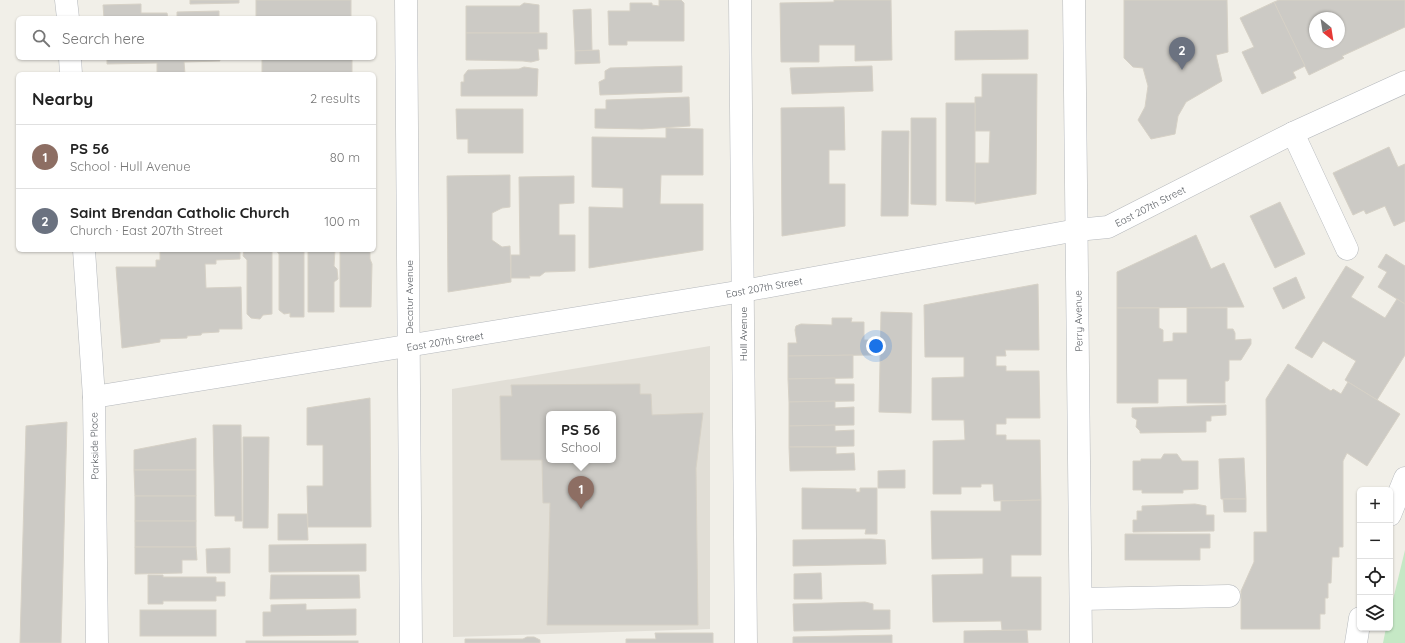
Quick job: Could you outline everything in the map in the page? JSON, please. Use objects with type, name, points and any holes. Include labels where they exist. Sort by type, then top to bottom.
[{"type":"street","points":[[66,0],[68,16]]},
{"type":"street","name":"Decatur Avenue","points":[[406,0],[411,643]]},
{"type":"street","name":"Hull Avenue","points":[[740,0],[746,643]]},
{"type":"street","name":"Perry Avenue","points":[[1074,0],[1081,643]]},
{"type":"street","points":[[70,60],[72,72]]},
{"type":"street","name":"East 207th Street","points":[[94,398],[743,291],[1077,230],[1108,227],[1293,132],[1405,82]]},
{"type":"street","points":[[1293,132],[1347,249]]},
{"type":"street","name":"Parkside Place","points":[[84,252],[94,398],[96,643]]},
{"type":"street","points":[[1393,508],[1405,478]]},
{"type":"street","points":[[1081,600],[1229,596]]},
{"type":"street","points":[[1356,643],[1358,631]]},
{"type":"shaded area","points":[[710,346],[710,629],[453,637],[452,389]]},
{"type":"green space","points":[[1405,550],[1405,643],[1383,643],[1385,631],[1393,631],[1393,600]]},
{"type":"building","points":[[190,0],[239,0],[239,3],[190,4]]},
{"type":"building","points":[[256,0],[351,0],[351,16],[256,16]]},
{"type":"building","points":[[659,0],[681,0],[684,3],[684,41],[627,41],[627,45],[609,45],[608,11],[630,11],[630,3],[652,3],[652,5],[659,6]]},
{"type":"building","points":[[834,0],[891,0],[892,60],[855,61],[855,45],[819,45],[819,62],[781,62],[780,3],[834,2]]},
{"type":"building","points":[[1124,0],[1227,0],[1228,52],[1216,55],[1222,81],[1186,102],[1178,116],[1175,134],[1151,139],[1138,120],[1145,107],[1148,86],[1143,68],[1133,67],[1124,58]]},
{"type":"building","points":[[1279,0],[1405,0],[1405,27],[1342,56],[1344,58],[1309,75],[1274,2]]},
{"type":"building","points":[[1274,2],[1305,66],[1293,72],[1296,78],[1262,94],[1242,52],[1254,47],[1240,18]]},
{"type":"building","points":[[524,3],[539,5],[539,33],[466,33],[466,6],[520,6]]},
{"type":"building","points":[[141,4],[141,13],[167,13],[168,16],[104,16],[103,5]]},
{"type":"building","points":[[591,9],[592,50],[575,51],[573,10]]},
{"type":"building","points":[[219,11],[219,16],[177,16],[177,12]]},
{"type":"building","points":[[1028,30],[1028,59],[955,60],[955,31]]},
{"type":"building","points":[[466,33],[547,33],[547,49],[538,49],[539,60],[531,62],[466,60]]},
{"type":"building","points":[[599,50],[600,63],[575,64],[575,51]]},
{"type":"building","points":[[107,60],[220,61],[184,62],[185,72],[157,72],[157,63],[107,64]]},
{"type":"building","points":[[262,60],[352,60],[352,72],[262,72]]},
{"type":"building","points":[[682,66],[682,92],[600,95],[599,82],[605,79],[605,71],[610,68]]},
{"type":"building","points":[[872,66],[873,91],[792,94],[790,68]]},
{"type":"building","points":[[524,67],[538,69],[537,96],[461,96],[461,82],[464,82],[464,75],[468,70],[519,69]]},
{"type":"building","points":[[982,74],[1037,74],[1036,194],[975,204],[975,163],[989,163],[990,131],[975,131],[975,97],[982,97]]},
{"type":"building","points":[[689,97],[690,126],[642,129],[595,128],[595,109],[606,109],[606,100]]},
{"type":"building","points":[[946,103],[975,103],[975,202],[946,201]]},
{"type":"building","points":[[844,107],[845,150],[829,150],[829,184],[845,184],[845,226],[782,236],[781,108]]},
{"type":"building","points":[[456,109],[523,109],[523,153],[468,153],[468,139],[457,139]]},
{"type":"building","points":[[911,118],[936,118],[936,205],[911,204]]},
{"type":"building","points":[[666,128],[703,129],[703,175],[661,175],[660,204],[703,204],[703,250],[589,268],[589,207],[623,208],[623,188],[592,187],[592,137],[666,138]]},
{"type":"building","points":[[882,131],[909,131],[908,216],[881,216]]},
{"type":"building","points":[[1389,147],[1398,167],[1405,164],[1405,221],[1394,226],[1385,206],[1366,214],[1364,210],[1353,215],[1333,173]]},
{"type":"building","points":[[510,175],[510,207],[502,208],[492,213],[492,240],[502,247],[510,246],[511,282],[448,292],[447,176]]},
{"type":"building","points":[[574,176],[574,203],[559,204],[559,235],[575,235],[575,271],[545,272],[540,276],[529,276],[530,278],[511,278],[511,255],[520,255],[519,177]]},
{"type":"building","points":[[1280,202],[1305,254],[1275,268],[1250,216]]},
{"type":"building","points":[[1196,235],[1211,269],[1224,263],[1244,307],[1117,308],[1117,272]]},
{"type":"building","points":[[160,252],[240,252],[240,259],[216,260],[216,264],[205,264],[206,288],[241,287],[242,329],[219,329],[219,332],[202,333],[201,335],[187,336],[187,338],[160,339],[160,342],[122,348],[116,267],[156,267],[156,260],[160,260]]},
{"type":"building","points":[[244,252],[272,252],[272,314],[263,315],[260,319],[251,318],[247,314],[247,260],[243,256]]},
{"type":"building","points":[[278,252],[304,252],[304,317],[290,317],[290,313],[284,314],[279,310],[279,254]]},
{"type":"building","points":[[308,252],[335,252],[334,266],[337,269],[338,279],[334,282],[334,312],[308,312]]},
{"type":"building","points":[[340,252],[370,252],[372,264],[371,307],[340,307]]},
{"type":"building","points":[[1386,254],[1405,266],[1405,304],[1378,287],[1387,272],[1378,267]]},
{"type":"building","points":[[1346,266],[1364,277],[1351,297],[1385,318],[1397,299],[1405,304],[1405,355],[1377,400],[1345,380],[1356,361],[1323,341],[1312,358],[1295,348]]},
{"type":"building","points":[[1296,277],[1305,298],[1283,309],[1273,288]]},
{"type":"building","points":[[1038,284],[1039,350],[1005,350],[1006,356],[996,356],[996,366],[1006,366],[1006,371],[1039,371],[1040,418],[1006,418],[1006,424],[996,424],[996,435],[1006,435],[1006,440],[1040,440],[1041,500],[994,501],[993,484],[981,484],[981,487],[961,487],[961,494],[933,494],[933,441],[965,440],[964,420],[932,420],[932,378],[964,377],[964,357],[925,357],[924,305]]},
{"type":"building","points":[[1117,308],[1159,308],[1159,328],[1163,330],[1163,342],[1173,341],[1173,333],[1187,333],[1187,308],[1227,308],[1227,329],[1233,329],[1235,333],[1235,340],[1251,339],[1251,344],[1241,360],[1229,360],[1229,379],[1228,381],[1225,381],[1225,403],[1187,403],[1187,379],[1158,379],[1158,403],[1117,403]]},
{"type":"building","points":[[881,312],[912,313],[911,413],[879,412]]},
{"type":"building","points":[[832,318],[852,318],[851,322],[864,322],[864,340],[873,340],[873,355],[788,356],[788,343],[797,343],[795,330],[796,326],[801,324],[832,325]]},
{"type":"building","points":[[853,355],[853,378],[788,379],[788,356]]},
{"type":"building","points":[[1288,364],[1331,391],[1333,389],[1341,394],[1348,382],[1400,414],[1367,466],[1347,453],[1343,461],[1343,547],[1339,547],[1339,557],[1332,557],[1331,583],[1328,583],[1328,598],[1325,598],[1325,614],[1320,614],[1320,629],[1241,629],[1241,591],[1254,562],[1254,532],[1267,532],[1266,399]]},
{"type":"building","points":[[835,378],[835,384],[854,384],[854,401],[789,402],[788,379]]},
{"type":"building","points":[[640,384],[640,394],[651,394],[652,415],[703,413],[696,468],[698,625],[547,625],[550,503],[543,503],[542,460],[501,460],[500,396],[512,396],[511,385]]},
{"type":"building","points":[[370,398],[371,527],[308,527],[307,486],[323,486],[323,445],[307,445],[307,408]]},
{"type":"building","points":[[835,401],[835,408],[854,407],[854,425],[789,426],[789,402]]},
{"type":"building","points":[[1226,405],[1226,415],[1211,416],[1211,421],[1206,421],[1206,432],[1140,433],[1136,427],[1137,420],[1132,417],[1132,408]]},
{"type":"building","points":[[67,422],[61,643],[20,643],[26,426]]},
{"type":"building","points":[[213,425],[241,425],[242,521],[235,521],[235,516],[215,516]]},
{"type":"building","points":[[835,425],[835,431],[854,430],[854,446],[789,447],[789,426]]},
{"type":"building","points":[[243,437],[269,437],[268,528],[243,528]]},
{"type":"building","points":[[196,438],[196,470],[134,470],[134,450]]},
{"type":"building","points":[[789,447],[836,447],[836,454],[854,453],[855,470],[790,471]]},
{"type":"building","points":[[1164,454],[1177,454],[1182,461],[1198,461],[1198,489],[1183,490],[1183,493],[1142,493],[1142,490],[1133,490],[1133,461],[1141,461],[1141,459],[1161,459]]},
{"type":"building","points":[[1244,458],[1246,499],[1221,499],[1219,459]]},
{"type":"building","points":[[134,470],[196,470],[196,496],[135,496]]},
{"type":"building","points":[[905,470],[905,488],[878,488],[878,471]]},
{"type":"building","points":[[802,488],[856,489],[856,492],[860,492],[860,488],[877,488],[877,534],[865,534],[866,529],[802,529]]},
{"type":"building","points":[[135,496],[196,496],[196,521],[135,521]]},
{"type":"building","points":[[1223,499],[1246,499],[1246,512],[1224,512]]},
{"type":"building","points":[[1041,500],[1041,555],[1011,555],[1011,577],[1041,577],[1041,630],[1002,630],[1001,621],[933,622],[932,575],[983,574],[983,558],[932,559],[931,511],[1001,511],[1001,501]]},
{"type":"building","points":[[1195,504],[1206,506],[1206,515],[1214,515],[1214,531],[1133,532],[1133,520],[1137,520],[1137,511],[1142,511],[1142,506]]},
{"type":"building","points":[[278,514],[307,514],[308,540],[278,540]]},
{"type":"building","points":[[135,521],[196,521],[196,547],[135,547]]},
{"type":"building","points":[[1125,534],[1210,534],[1210,548],[1200,548],[1200,560],[1125,560]]},
{"type":"building","points":[[793,540],[885,540],[886,564],[793,566]]},
{"type":"building","points":[[366,544],[366,571],[269,572],[269,545]]},
{"type":"building","points":[[135,547],[196,547],[197,560],[182,560],[182,573],[135,574]]},
{"type":"building","points":[[230,548],[230,573],[207,573],[206,549]]},
{"type":"building","points":[[821,573],[822,599],[794,599],[794,574]]},
{"type":"building","points":[[148,575],[163,575],[163,577],[216,577],[216,582],[225,582],[225,596],[216,596],[216,601],[163,601],[163,604],[148,604]]},
{"type":"building","points":[[271,575],[359,575],[360,598],[270,599]]},
{"type":"building","points":[[865,602],[873,604],[873,610],[890,610],[890,629],[794,631],[793,604]]},
{"type":"building","points":[[306,604],[306,610],[356,609],[356,635],[263,636],[263,612],[271,612],[271,605]]},
{"type":"building","points":[[140,610],[216,610],[216,636],[140,636]]},
{"type":"building","points":[[1027,630],[1028,643],[964,643],[964,631]]},
{"type":"building","points":[[655,633],[713,633],[713,643],[626,643],[626,639],[656,639]]},
{"type":"building","points":[[892,635],[892,643],[793,643],[793,637]]},
{"type":"building","points":[[527,637],[534,637],[540,640],[540,643],[465,643],[465,639],[523,639]]},
{"type":"building","points":[[246,641],[358,641],[358,643],[246,643]]},
{"type":"place","name":"Saint Brendan Catholic Church","points":[[1182,70]]},
{"type":"place","name":"PS 56","points":[[581,509]]}]
